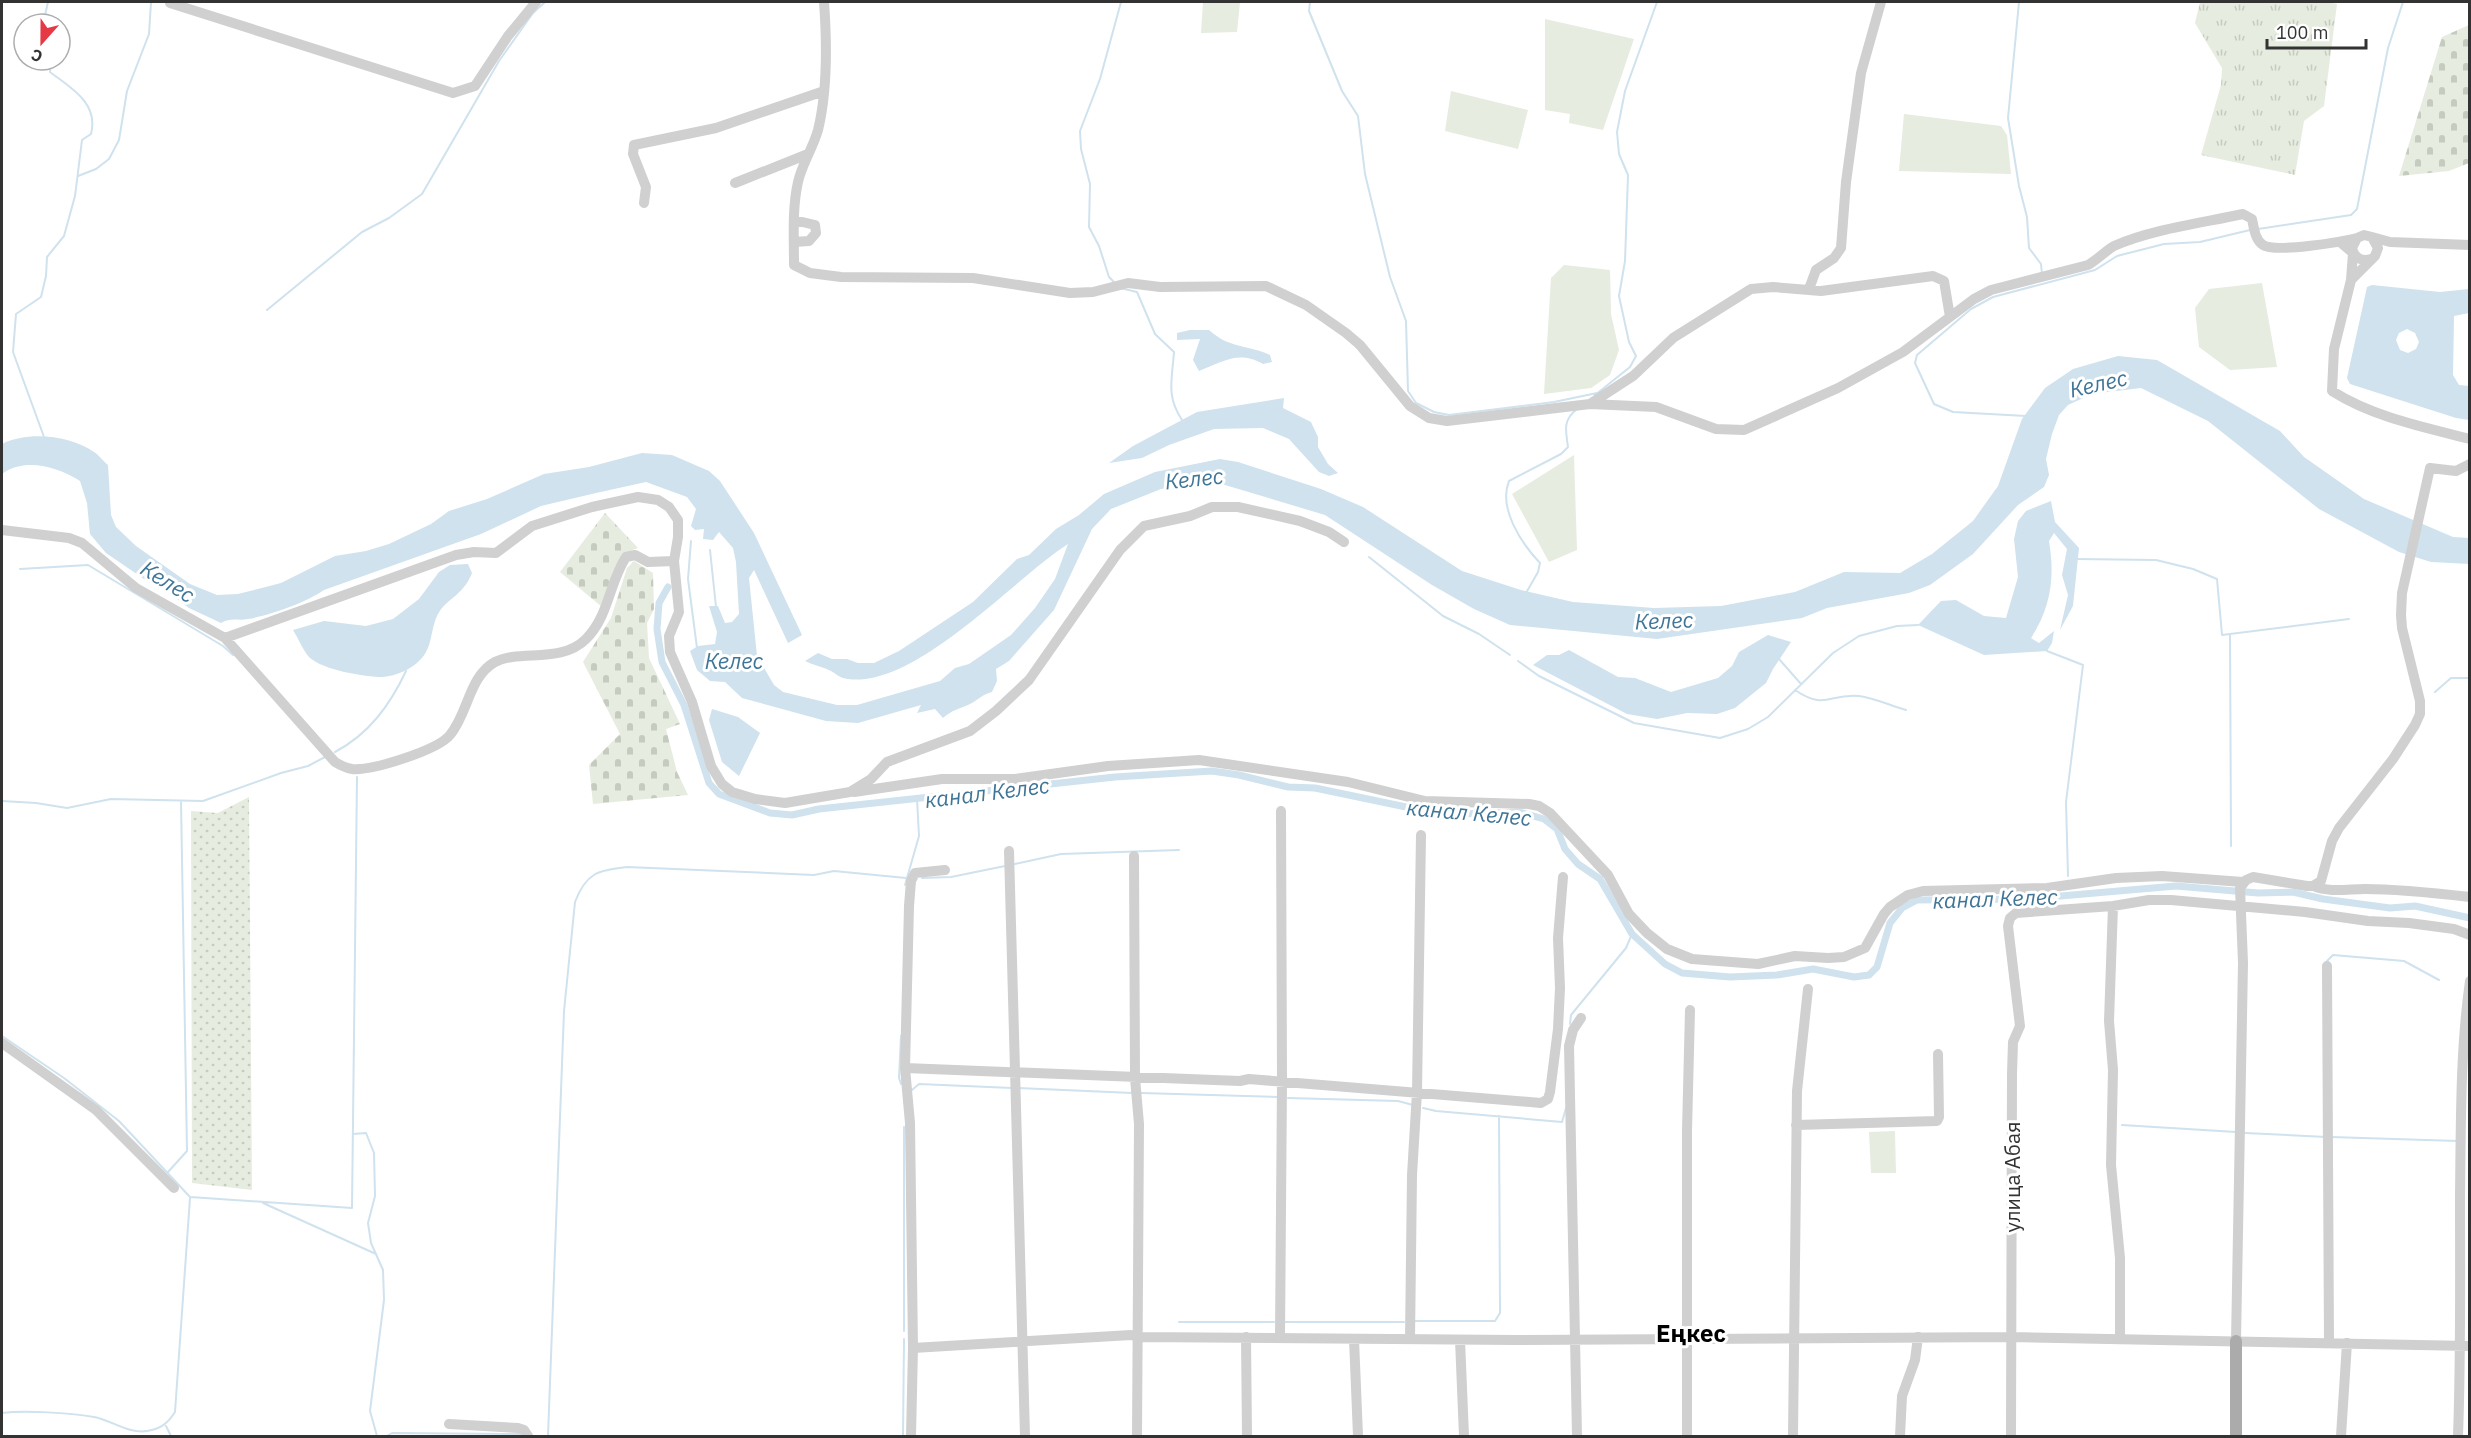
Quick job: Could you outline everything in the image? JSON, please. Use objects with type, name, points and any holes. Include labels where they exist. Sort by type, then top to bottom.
[{"type":"main road","points":[[2236,1341],[2236,1437]]},
{"type":"street","points":[[170,3],[453,93],[475,86],[508,36],[536,2]]},
{"type":"street","points":[[824,2],[826,27],[824,91],[817,132],[798,180],[794,220],[794,265],[810,273],[841,277],[974,278],[1071,293],[1093,292],[1128,283],[1160,287],[1266,286],[1306,305],[1346,333],[1360,345],[1410,406],[1429,418],[1447,421],[1590,404],[1656,407],[1716,429],[1744,430],[1838,388],[1904,352],[1974,299],[1991,290],[2088,265],[2102,257],[2112,247],[2166,230],[2243,214],[2252,219],[2257,238],[2262,245],[2273,248],[2340,242],[2364,235],[2390,242],[2469,244]]},
{"type":"street","points":[[1809,289],[1816,270],[1834,258],[1841,248],[1846,182],[1861,74],[1881,2]]},
{"type":"street","points":[[644,202],[646,187],[633,154],[634,145],[716,128],[824,91]]},
{"type":"street","points":[[735,183],[808,154]]},
{"type":"street","points":[[794,220],[815,225],[816,233],[809,241],[794,242]]},
{"type":"street","points":[[2372,237],[2378,248],[2373,257]]},
{"type":"street","points":[[2357,238],[2353,244],[2351,280],[2334,349],[2332,391],[2357,406],[2469,439]]},
{"type":"street","points":[[2340,242],[2359,259],[2373,257]]},
{"type":"street","points":[[2351,280],[2390,242]]},
{"type":"street","points":[[1590,404],[1633,376],[1673,338],[1751,289],[1773,287],[1821,291],[1934,276],[1944,281],[1950,317]]},
{"type":"street","points":[[2313,886],[2323,879],[2330,849],[2339,828],[2393,759],[2420,714],[2420,701],[2402,628],[2402,593],[2430,468],[2456,471],[2469,464]]},
{"type":"street","points":[[225,638],[456,555],[474,552],[496,553],[532,526],[592,507],[638,497],[658,500],[676,514],[678,537],[674,561],[680,612],[669,636],[670,652],[692,702],[711,766],[722,784],[744,796],[775,803],[796,802],[942,779],[1015,779],[1108,766],[1199,760],[1348,782],[1425,801],[1529,804],[1539,806],[1559,822],[1608,875],[1629,914],[1657,942],[1678,955],[1692,959],[1741,964],[1758,964],[1795,956],[1828,958],[1861,951],[1868,944],[1875,928],[1890,907],[1908,895],[1923,891],[2047,888],[2116,878],[2162,876],[2241,894],[2305,912],[2368,921],[2409,923],[2454,929],[2469,935]]},
{"type":"street","points":[[850,792],[871,779],[887,762],[970,731],[996,711],[1029,680],[1120,550],[1144,526],[1190,516],[1212,507],[1238,507],[1300,521],[1329,532],[1344,542]]},
{"type":"street","points":[[2,530],[69,538],[82,543],[136,588],[225,638],[335,762],[351,769],[376,765],[428,749],[449,737],[465,710],[477,681],[487,668],[495,663],[561,652],[584,641],[600,621],[626,557],[635,555],[648,562],[674,561]]},
{"type":"street","points":[[1280,1337],[1281,811]]},
{"type":"street","points":[[1410,1339],[1421,834]]},
{"type":"street","points":[[1009,851],[1017,1091],[1024,1437]]},
{"type":"street","points":[[1134,856],[1136,1095],[1139,1124],[1137,1437]]},
{"type":"street","points":[[911,1437],[913,1348],[910,1123],[905,1068],[907,939],[911,881],[915,873],[945,870]]},
{"type":"street","points":[[905,1068],[1136,1078],[1282,1081],[1545,1102],[1552,1085],[1558,1029],[1560,988],[1558,938],[1563,877]]},
{"type":"street","points":[[2236,1341],[2243,963],[2241,894],[2249,878],[2260,877],[2334,891],[2364,889],[2412,891],[2469,897]]},
{"type":"street","points":[[2120,1339],[2120,1258],[2111,1166],[2113,1070],[2109,1021],[2113,906],[2149,900],[2241,894]]},
{"type":"street","name":"улица Абая","points":[[2010,1437],[2013,1042],[2020,1026],[2009,920],[2016,913],[2113,906]]},
{"type":"street","points":[[2327,966],[2329,1342]]},
{"type":"street","points":[[2458,1437],[2465,1346],[2463,1060],[2469,981]]},
{"type":"street","points":[[1793,1437],[1796,1125],[1799,1058],[1808,989]]},
{"type":"street","points":[[1687,1437],[1687,1101],[1690,1010]]},
{"type":"street","points":[[1578,1437],[1569,1046],[1573,1030],[1581,1018]]},
{"type":"street","points":[[1558,1029],[1573,1030]]},
{"type":"street","points":[[2,1043],[96,1110],[174,1188]]},
{"type":"street","points":[[1796,1125],[1938,1121],[1940,1117],[1938,1054]]},
{"type":"street","points":[[913,1348],[1131,1335],[1139,1337],[1460,1340],[2011,1337],[2465,1346]]},
{"type":"street","points":[[1245,1337],[1247,1437]]},
{"type":"street","points":[[1900,1437],[1902,1396],[1915,1360],[1918,1337]]},
{"type":"street","points":[[1354,1339],[1358,1437]]},
{"type":"street","points":[[1460,1340],[1464,1437]]},
{"type":"street","points":[[2341,1437],[2347,1343]]},
{"type":"street","points":[[449,1424],[518,1428],[524,1430],[528,1437]]},
{"type":"green space","points":[[1203,2],[1240,2],[1237,32],[1201,33]]},
{"type":"green space","points":[[2200,2],[2329,2],[2337,4],[2324,106],[2304,121],[2295,175],[2201,155],[2221,85],[2222,68],[2195,23]]},
{"type":"green space","points":[[1545,19],[1634,39],[1603,130],[1569,123],[1570,114],[1545,110]]},
{"type":"green space","points":[[2469,25],[2469,163],[2449,171],[2399,176],[2442,37]]},
{"type":"green space","points":[[1451,91],[1528,110],[1518,149],[1445,131]]},
{"type":"green space","points":[[1904,114],[2001,126],[2007,135],[2011,174],[1899,171]]},
{"type":"green space","points":[[1564,265],[1610,270],[1611,314],[1619,350],[1610,375],[1591,388],[1544,394],[1551,278]]},
{"type":"green space","points":[[2262,283],[2277,367],[2230,370],[2199,347],[2195,308],[2209,289]]},
{"type":"green space","points":[[1574,455],[1577,550],[1549,562],[1512,494]]},
{"type":"green space","points":[[605,513],[638,548],[630,551],[618,564],[602,607],[560,572]]},
{"type":"green space","points":[[634,561],[653,573],[654,609],[647,623],[649,658],[680,724],[666,729],[677,772],[688,795],[593,804],[589,765],[620,734],[583,662],[611,618],[627,568]]},
{"type":"green space","points":[[249,797],[252,1190],[192,1183],[191,811],[218,813]]},
{"type":"green space","points":[[1895,1131],[1896,1173],[1871,1173],[1869,1132]]},
{"type":"water","points":[[2372,285],[2440,292],[2469,289],[2469,313],[2454,316],[2453,375],[2459,385],[2469,386],[2469,420],[2456,418],[2350,384],[2347,378],[2367,287]],"holes":[[[2407,329],[2415,333],[2419,342],[2416,349],[2408,353],[2400,350],[2396,340],[2399,333]]]},
{"type":"water","points":[[1209,330],[1231,343],[1270,355],[1272,362],[1263,364],[1246,358],[1238,358],[1223,361],[1199,371],[1193,360],[1200,339],[1177,340],[1177,333]]},
{"type":"water","name":"Келес","points":[[2118,356],[2157,360],[2280,431],[2304,457],[2364,499],[2453,537],[2469,538],[2470,564],[2431,562],[2399,552],[2319,509],[2208,421],[2141,388],[2092,394],[2068,405],[2059,415],[2052,434],[2046,459],[2049,475],[2044,487],[2018,505],[1973,554],[1930,585],[1909,593],[1827,608],[1802,618],[1657,639],[1510,625],[1474,609],[1432,585],[1325,515],[1215,482],[1161,489],[1111,509],[1092,529],[1054,610],[1009,661],[996,669],[997,681],[992,692],[943,718],[935,709],[917,713],[921,705],[858,723],[826,721],[742,698],[725,682],[710,681],[697,670],[690,651],[698,646],[715,644],[717,632],[709,606],[718,606],[725,623],[732,622],[739,614],[733,548],[719,532],[713,540],[703,539],[704,529],[695,530],[691,526],[696,509],[687,497],[646,482],[541,506],[481,534],[324,590],[288,608],[244,620],[228,620],[221,623],[189,608],[106,553],[90,534],[87,503],[80,481],[52,468],[31,465],[11,469],[2,474],[2,444],[12,440],[36,436],[48,437],[84,446],[96,453],[108,465],[111,515],[116,527],[136,546],[190,584],[217,595],[238,594],[281,583],[335,556],[366,551],[389,544],[431,524],[449,511],[487,499],[544,474],[589,467],[642,453],[672,455],[709,471],[720,481],[754,533],[802,635],[788,643],[754,570],[749,578],[757,656],[774,685],[783,692],[837,705],[857,705],[940,681],[955,668],[969,664],[1011,635],[1035,608],[1055,579],[1068,544],[961,630],[930,652],[899,669],[870,678],[843,678],[805,661],[818,653],[832,659],[874,663],[899,651],[973,602],[1017,559],[1029,555],[1056,529],[1079,515],[1104,494],[1155,472],[1220,459],[1238,462],[1321,489],[1363,507],[1462,571],[1521,590],[1573,602],[1654,608],[1721,606],[1795,592],[1844,572],[1900,573],[1932,554],[1973,521],[1998,486],[2022,419],[2045,388],[2073,369]]},
{"type":"water","points":[[1284,398],[1283,408],[1311,422],[1318,437],[1318,447],[1328,464],[1338,473],[1329,476],[1319,472],[1289,439],[1263,428],[1214,429],[1169,445],[1142,458],[1109,463],[1133,446],[1197,412]]},
{"type":"water","points":[[2051,501],[2055,522],[2079,548],[2073,606],[2060,630],[2068,595],[2062,575],[2067,549],[2054,533],[2049,541],[2052,567],[2050,591],[2043,615],[2031,638],[2039,643],[2054,631],[2052,643],[2047,651],[1984,655],[1918,625],[1941,601],[1956,600],[1984,616],[2006,618],[2018,577],[2014,539],[2018,521],[2026,511]]},
{"type":"water","points":[[468,564],[472,573],[460,592],[438,614],[424,655],[413,666],[398,674],[383,677],[366,676],[324,666],[309,657],[293,630],[324,621],[366,626],[393,619],[419,599],[439,572],[450,565]]},
{"type":"water","points":[[1768,635],[1791,642],[1766,683],[1735,708],[1717,714],[1687,713],[1657,719],[1627,714],[1533,665],[1547,655],[1559,655],[1569,650],[1618,677],[1635,678],[1671,692],[1718,678],[1732,666],[1739,652]]},
{"type":"water","points":[[712,709],[738,717],[760,733],[739,776],[722,762],[709,720]]},
{"type":"waterway","points":[[46,12],[48,2]]},
{"type":"waterway","points":[[78,176],[96,169],[109,159],[119,140],[127,91],[149,34],[151,2]]},
{"type":"waterway","points":[[267,310],[362,232],[389,218],[422,194],[499,61],[533,13],[545,2]]},
{"type":"waterway","points":[[1114,282],[1109,277],[1099,246],[1089,227],[1090,184],[1081,149],[1080,131],[1100,79],[1121,2]]},
{"type":"waterway","points":[[1310,2],[1309,11],[1342,91],[1358,116],[1365,174],[1390,277],[1406,321],[1408,391],[1416,403],[1434,412],[1449,415],[1554,402],[1597,393]]},
{"type":"waterway","points":[[1595,395],[1630,367],[1636,356],[1629,342],[1619,296],[1625,261],[1628,175],[1619,154],[1617,132],[1625,91],[1657,2]]},
{"type":"waterway","points":[[2019,2],[2008,118],[2019,186],[2027,217],[2029,248],[2041,264],[2042,274]]},
{"type":"waterway","points":[[2258,229],[2351,215],[2357,209],[2388,48],[2403,2]]},
{"type":"waterway","points":[[44,437],[13,352],[16,314],[41,297],[46,276],[47,257],[64,236],[75,196],[82,140],[91,134],[92,123],[91,113],[81,97],[50,72]]},
{"type":"waterway","points":[[2026,416],[1953,412],[1934,404],[1915,363],[1917,355],[1971,309],[1993,297],[2095,270],[2117,256],[2164,244],[2200,242],[2250,230]]},
{"type":"waterway","points":[[1120,288],[1137,292],[1155,334],[1174,352],[1172,395],[1182,420]]},
{"type":"waterway","points":[[1526,593],[1538,572],[1540,563],[1513,525],[1506,491],[1509,481],[1561,454],[1568,447],[1567,422],[1577,409]]},
{"type":"waterway","points":[[691,541],[688,579],[697,648]]},
{"type":"waterway","points":[[710,550],[716,607]]},
{"type":"waterway","points":[[1369,557],[1443,616],[1479,634],[1510,655]]},
{"type":"waterway","points":[[2076,559],[2156,560],[2193,569],[2217,579],[2222,635],[2349,619]]},
{"type":"waterway","points":[[20,569],[88,565],[223,646],[233,655]]},
{"type":"waterway","name":"канал Келес","points":[[668,587],[659,603],[657,629],[662,662],[684,705],[709,783],[719,794],[770,813],[792,815],[819,809],[1115,777],[1212,771],[1288,787],[1315,788],[1430,812],[1461,814],[1519,812],[1544,819],[1557,829],[1565,849],[1578,864],[1600,879],[1632,934],[1665,964],[1682,973],[1730,977],[1777,975],[1813,969],[1854,977],[1869,975],[1877,967],[1890,923],[1902,908],[1917,900],[2026,899],[2176,886],[2258,893],[2293,892],[2323,899],[2390,908],[2415,906],[2470,918]]},
{"type":"waterway","points":[[1518,661],[1539,676],[1634,723],[1720,738],[1748,729],[1768,717],[1833,653],[1859,636],[1897,626],[1918,625]]},
{"type":"waterway","points":[[2230,634],[2231,846]]},
{"type":"waterway","points":[[2047,651],[2083,665],[2066,802],[2068,876]]},
{"type":"waterway","points":[[1779,659],[1801,684]]},
{"type":"waterway","points":[[335,752],[358,737],[377,718],[406,671]]},
{"type":"waterway","points":[[2435,692],[2451,678],[2470,678]]},
{"type":"waterway","points":[[1795,690],[1805,696],[1821,700],[1849,696],[1871,698],[1906,710]]},
{"type":"waterway","points":[[2,801],[67,808],[111,799],[203,801],[281,773],[308,766],[325,757]]},
{"type":"waterway","points":[[2,1036],[64,1078],[119,1121],[190,1197],[352,1208],[357,777]]},
{"type":"waterway","points":[[905,885],[919,836],[917,799]]},
{"type":"waterway","points":[[168,1172],[187,1151],[181,801]]},
{"type":"waterway","points":[[1015,864],[1061,854],[1179,850]]},
{"type":"waterway","points":[[922,878],[951,877],[1005,866]]},
{"type":"waterway","points":[[548,1436],[564,1011],[575,902],[579,892],[594,875],[627,867],[814,875],[834,871],[906,878]]},
{"type":"waterway","points":[[1570,1024],[1571,1015],[1626,948],[1632,934]]},
{"type":"waterway","points":[[2327,961],[2333,955],[2404,961],[2439,980]]},
{"type":"waterway","points":[[901,1036],[899,1078],[901,1084]]},
{"type":"waterway","points":[[912,1090],[919,1084],[1012,1088]]},
{"type":"waterway","points":[[1018,1088],[1132,1093]]},
{"type":"waterway","points":[[1141,1093],[1278,1097]]},
{"type":"waterway","points":[[1288,1098],[1398,1101],[1413,1105]]},
{"type":"waterway","points":[[1423,1108],[1562,1122],[1566,1108]]},
{"type":"waterway","points":[[1415,1321],[1495,1321],[1500,1313],[1499,1116]]},
{"type":"waterway","points":[[2122,1125],[2236,1132]]},
{"type":"waterway","points":[[904,1127],[904,1331]]},
{"type":"waterway","points":[[353,1134],[366,1133],[374,1153],[375,1196],[368,1223],[371,1243],[383,1270],[384,1300],[370,1411],[377,1436]]},
{"type":"waterway","points":[[2245,1133],[2326,1137]]},
{"type":"waterway","points":[[2331,1137],[2458,1141]]},
{"type":"waterway","points":[[2,1413],[35,1412],[84,1416],[140,1431],[156,1429],[170,1419],[175,1412],[190,1198]]},
{"type":"waterway","points":[[263,1203],[376,1254]]},
{"type":"waterway","points":[[1179,1322],[1274,1322]]},
{"type":"waterway","points":[[1285,1322],[1404,1322]]},
{"type":"waterway","points":[[903,1436],[904,1339]]},
{"type":"waterway","points":[[166,1426],[171,1436]]},
{"type":"waterway","points":[[387,1436],[392,1433],[521,1434]]},
{"type":"district","name":"Еңкес","points":[[1691,1333]]}]
